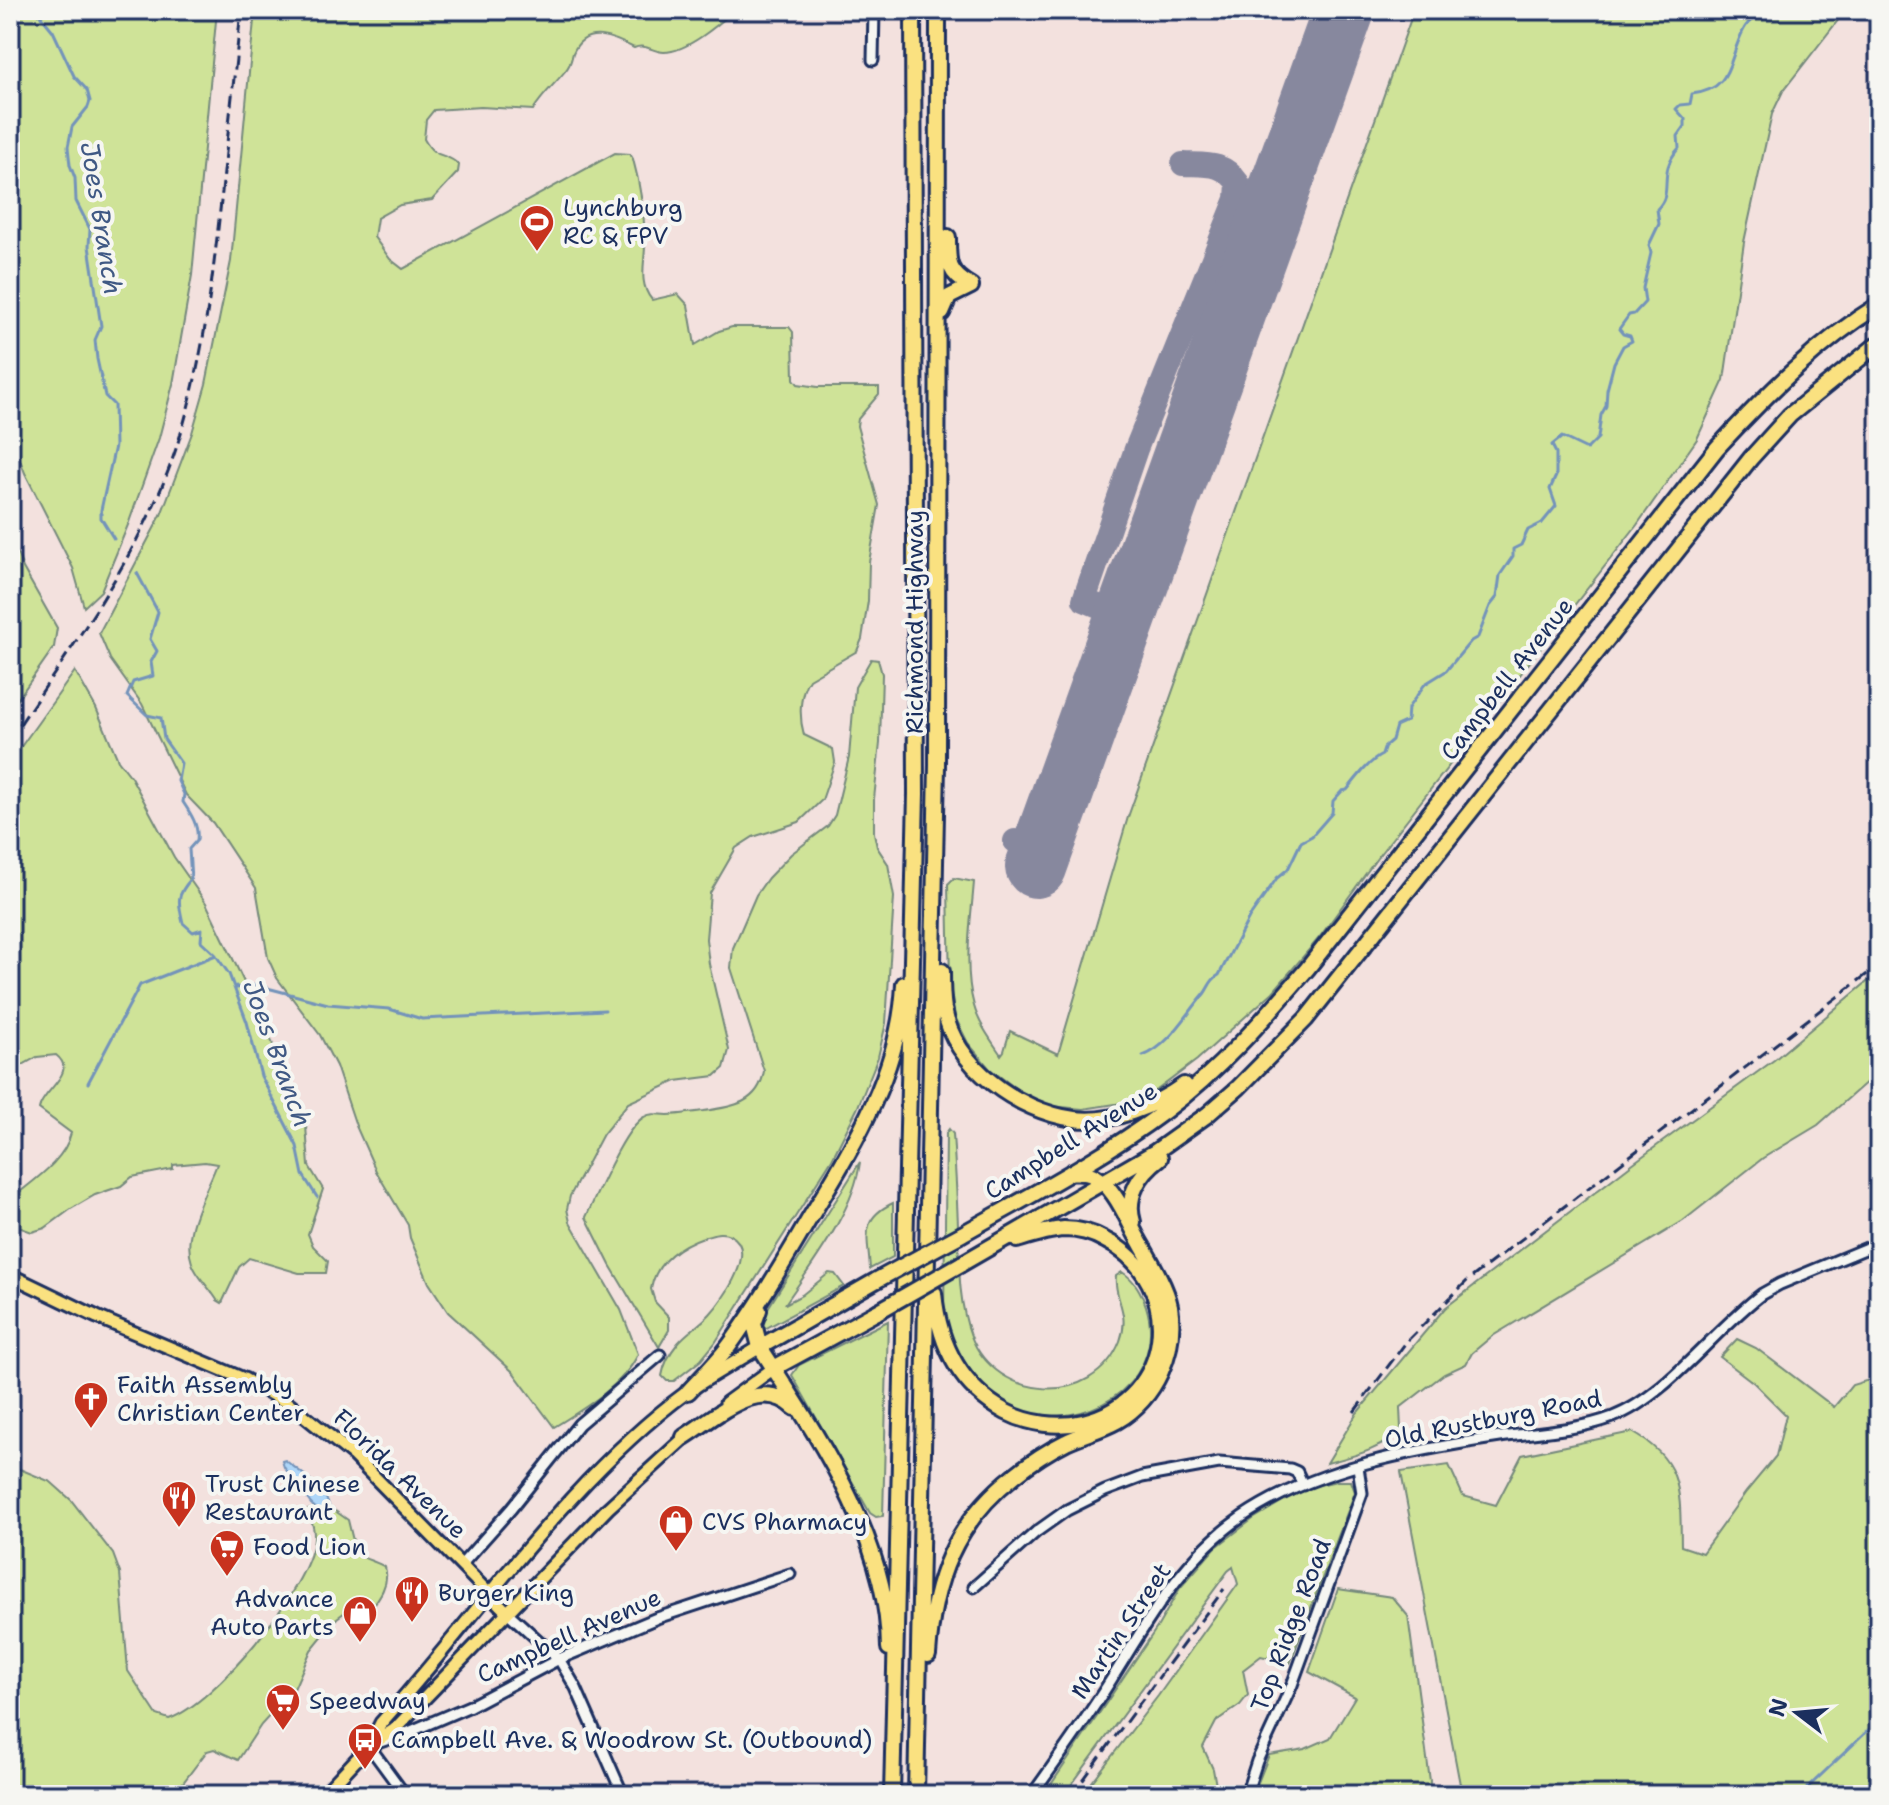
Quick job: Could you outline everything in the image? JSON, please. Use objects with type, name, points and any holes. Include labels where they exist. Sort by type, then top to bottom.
[{"type":"highway","points":[[904,10],[907,93],[914,114]]},
{"type":"highway","name":"Richmond Highway","points":[[913,10],[914,865]]},
{"type":"highway","points":[[937,329],[946,300],[953,293],[971,286],[954,276],[948,251],[944,25],[939,10]]},
{"type":"highway","name":"Richmond Highway","points":[[928,1233],[935,919],[939,10]]},
{"type":"highway","name":"Campbell Avenue","points":[[760,1347],[1121,1142],[1207,1076],[1256,1028],[1307,969],[1717,448],[1770,392],[1814,352],[1879,305]]},
{"type":"highway","name":"Campbell Avenue","points":[[774,1368],[1105,1183],[1207,1115],[1238,1088],[1332,989],[1751,458],[1790,415],[1879,343]]},
{"type":"highway","points":[[688,1392],[727,1349],[789,1253],[872,1109],[899,1025],[914,865]]},
{"type":"highway","points":[[892,1789],[914,865]]},
{"type":"highway","points":[[935,919],[942,954],[944,1010],[963,1053],[999,1087],[1045,1112],[1076,1120],[1103,1118],[1161,1101],[1256,1028]]},
{"type":"highway","points":[[1138,1237],[1130,1212],[1139,1177],[1207,1115]]},
{"type":"highway","points":[[917,1763],[933,1602],[941,1574],[954,1547],[978,1512],[1013,1476],[1055,1448],[1115,1422],[1134,1410],[1152,1388],[1166,1362],[1170,1305],[1161,1281],[1105,1183],[1091,1174],[1071,1172]]},
{"type":"highway","points":[[928,1233],[939,1331],[951,1359],[965,1380],[985,1399],[1009,1413],[1038,1423],[1069,1426],[1097,1419],[1119,1408],[1137,1391],[1152,1369],[1160,1342],[1159,1316],[1155,1293],[1140,1266],[1121,1248],[1099,1236],[1067,1229],[1036,1233],[983,1252]]},
{"type":"highway","points":[[916,1795],[928,1233]]},
{"type":"highway","points":[[789,1253],[754,1324],[760,1347],[805,1417],[866,1537],[880,1585],[889,1639],[892,1789]]},
{"type":"highway","points":[[684,1437],[751,1396],[785,1398],[805,1417]]},
{"type":"main road","name":"Florida Avenue","points":[[10,1275],[97,1317],[244,1379],[291,1405],[353,1455],[506,1611]]},
{"type":"main road","name":"Campbell Avenue","points":[[369,1746],[381,1723],[586,1483],[688,1392],[760,1347]]},
{"type":"main road","name":"Campbell Avenue","points":[[323,1795],[369,1746],[394,1730],[608,1508],[684,1437],[774,1368]]},
{"type":"street","points":[[873,60],[874,10]]},
{"type":"street","name":"Old Rustburg Road","points":[[1303,1485],[1358,1467],[1446,1446],[1590,1424],[1615,1417],[1659,1388],[1762,1294],[1879,1243]]},
{"type":"street","points":[[462,1564],[579,1424],[660,1355]]},
{"type":"street","points":[[974,1587],[1067,1510],[1142,1477],[1219,1463],[1290,1469],[1297,1472],[1303,1485]]},
{"type":"street","name":"Top Ridge Road","points":[[1246,1795],[1257,1761],[1292,1685],[1362,1493],[1358,1467]]},
{"type":"street","name":"Martin Street","points":[[1032,1795],[1076,1735],[1167,1591],[1196,1557],[1242,1517],[1303,1485]]},
{"type":"street","name":"Campbell Avenue","points":[[369,1746],[470,1706],[559,1659],[657,1618],[790,1574]]},
{"type":"street","name":"Florida Avenue","points":[[506,1611],[559,1659]]},
{"type":"street","points":[[559,1659],[576,1688],[623,1795]]},
{"type":"street","points":[[369,1746],[405,1795]]},
{"type":"green space","points":[[10,10],[217,10],[192,275],[173,384],[159,438],[128,525],[101,591],[84,607],[73,568],[25,473],[10,433]]},
{"type":"green space","points":[[255,10],[735,10],[702,36],[673,51],[634,48],[601,36],[585,39],[578,44],[568,68],[533,110],[481,107],[434,110],[426,120],[424,139],[437,153],[459,165],[458,172],[432,200],[400,205],[377,218],[374,237],[390,259],[403,269],[615,153],[630,154],[643,209],[643,271],[647,293],[652,300],[678,294],[688,305],[695,345],[732,327],[789,327],[793,332],[794,379],[798,384],[879,387],[879,394],[858,419],[857,426],[879,505],[869,562],[868,601],[862,639],[857,651],[809,679],[802,699],[804,735],[833,749],[835,762],[822,800],[799,822],[753,837],[736,848],[710,893],[706,939],[729,1050],[724,1068],[715,1076],[676,1081],[628,1103],[603,1134],[570,1196],[567,1209],[570,1222],[621,1310],[638,1354],[613,1386],[554,1427],[513,1372],[448,1312],[429,1283],[410,1238],[408,1225],[376,1171],[356,1126],[336,1066],[320,1035],[277,978],[268,958],[256,888],[213,823],[186,795],[142,704],[110,659],[99,633],[161,515],[192,433],[206,384],[231,261]]},
{"type":"green space","points":[[1414,10],[1846,10],[1783,91],[1772,114],[1744,242],[1724,380],[1697,439],[1637,525],[1380,854],[1319,938],[1273,992],[1197,1060],[1157,1090],[1122,1103],[1083,1109],[1050,1106],[1026,1096],[990,1069],[968,1043],[955,1017],[950,985],[948,884],[954,878],[974,882],[969,976],[976,1013],[989,1038],[1001,1055],[1010,1031],[1058,1054],[1128,817]]},
{"type":"green space","points":[[10,535],[23,568],[57,628],[54,647],[10,710]]},
{"type":"green space","points":[[871,659],[878,660],[882,674],[874,833],[877,847],[888,864],[894,897],[886,1023],[878,1057],[832,1159],[715,1343],[701,1360],[674,1381],[667,1381],[662,1376],[672,1351],[710,1314],[730,1286],[740,1262],[738,1242],[724,1233],[706,1236],[678,1249],[664,1262],[651,1289],[655,1302],[669,1317],[669,1330],[659,1347],[610,1265],[586,1217],[628,1134],[644,1117],[734,1105],[743,1102],[757,1090],[764,1071],[731,968],[733,948],[756,895],[768,878],[791,854],[828,826],[835,815],[849,757],[855,687]]},
{"type":"green space","points":[[75,671],[96,708],[118,760],[131,777],[174,857],[206,903],[272,1042],[283,1075],[301,1106],[309,1166],[323,1189],[308,1234],[313,1246],[328,1261],[326,1273],[299,1273],[249,1258],[239,1267],[222,1303],[217,1300],[197,1273],[189,1251],[196,1213],[217,1164],[205,1162],[173,1165],[173,1169],[132,1177],[121,1186],[95,1195],[71,1209],[45,1228],[32,1232],[10,1224],[10,1200],[54,1162],[71,1133],[39,1109],[62,1075],[62,1062],[56,1055],[37,1057],[10,1072],[10,762]]},
{"type":"green space","points":[[1879,972],[1879,1075],[1869,1080],[1818,1125],[1763,1158],[1683,1221],[1491,1337],[1472,1353],[1466,1364],[1444,1374],[1400,1408],[1401,1429],[1386,1442],[1327,1463],[1357,1413],[1445,1308],[1632,1164],[1774,1060]]},
{"type":"green space","points":[[949,1129],[953,1134],[961,1296],[971,1336],[983,1358],[1001,1374],[1022,1384],[1045,1388],[1068,1386],[1089,1378],[1107,1363],[1123,1331],[1116,1276],[1122,1272],[1140,1291],[1150,1331],[1147,1354],[1137,1375],[1122,1391],[1102,1404],[1056,1416],[1031,1413],[1000,1400],[965,1363],[944,1317],[946,1133]]},
{"type":"green space","points":[[860,1162],[850,1199],[841,1218],[785,1304],[802,1295],[829,1273],[835,1274],[844,1286],[763,1330],[760,1324],[763,1316]]},
{"type":"green space","points":[[893,1203],[893,1257],[870,1269],[867,1238],[870,1222]]},
{"type":"green space","points":[[888,1321],[883,1516],[876,1517],[870,1513],[792,1375],[799,1365]]},
{"type":"green space","points":[[1737,1339],[1756,1348],[1834,1407],[1852,1385],[1879,1377],[1879,1795],[1462,1795],[1401,1472],[1449,1465],[1463,1496],[1496,1505],[1522,1455],[1632,1432],[1649,1443],[1670,1467],[1679,1494],[1681,1546],[1702,1553],[1776,1456],[1786,1415],[1754,1383],[1720,1357]]},
{"type":"green space","points":[[10,1465],[51,1482],[71,1500],[113,1554],[120,1573],[128,1671],[157,1715],[169,1719],[210,1692],[275,1618],[306,1567],[313,1546],[314,1532],[308,1510],[314,1508],[320,1512],[330,1511],[331,1508],[348,1520],[356,1553],[385,1567],[385,1585],[369,1611],[348,1610],[337,1618],[311,1650],[294,1689],[261,1725],[238,1760],[214,1749],[207,1751],[182,1784],[139,1791],[133,1795],[10,1795]]},
{"type":"green space","points":[[1351,1481],[1355,1492],[1290,1663],[1261,1656],[1243,1670],[1248,1695],[1240,1705],[1216,1722],[1203,1747],[1213,1769],[1215,1795],[1082,1795],[1238,1584],[1233,1567],[1064,1795],[1044,1795],[1158,1626],[1180,1588],[1215,1548],[1253,1519],[1293,1495],[1310,1487]]},
{"type":"green space","points":[[1338,1589],[1392,1597],[1408,1616],[1430,1781],[1429,1795],[1290,1795],[1284,1790],[1257,1785],[1269,1755],[1305,1749],[1330,1738],[1355,1697],[1309,1672]]},
{"type":"water","points":[[285,1460],[319,1489],[330,1511],[320,1512],[311,1504],[284,1467],[282,1461]]},
{"type":"waterway","name":"Joes Branch","points":[[36,10],[53,31],[74,76],[87,90],[90,101],[72,127],[68,147],[76,201],[90,229],[89,246],[101,326],[95,340],[97,359],[105,396],[114,405],[115,446],[101,510],[101,518],[114,539]]},
{"type":"waterway","points":[[1143,1056],[1169,1038],[1219,975],[1249,918],[1277,878],[1288,869],[1301,842],[1312,836],[1332,813],[1333,801],[1342,791],[1347,790],[1382,755],[1385,746],[1392,740],[1396,726],[1407,721],[1408,708],[1425,684],[1446,671],[1478,637],[1490,606],[1497,597],[1500,575],[1513,556],[1513,549],[1521,545],[1528,530],[1542,523],[1556,506],[1550,489],[1556,476],[1556,453],[1552,445],[1562,437],[1587,449],[1598,438],[1614,363],[1623,346],[1632,341],[1619,329],[1629,315],[1645,302],[1643,288],[1651,253],[1649,245],[1659,224],[1657,209],[1665,196],[1668,166],[1679,148],[1678,136],[1685,126],[1685,119],[1676,109],[1680,105],[1690,104],[1692,94],[1706,91],[1722,79],[1744,29],[1762,10]]},
{"type":"waterway","name":"Joes Branch","points":[[137,573],[158,612],[150,639],[157,651],[151,662],[153,676],[133,682],[127,696],[147,715],[161,718],[164,739],[181,763],[178,781],[184,794],[183,802],[197,830],[197,840],[189,849],[191,879],[180,899],[183,923],[193,932],[202,929],[201,941],[229,974],[247,1022],[261,1076],[297,1146],[303,1175],[317,1197]]},
{"type":"waterway","points":[[88,1083],[140,985],[216,955]]},
{"type":"waterway","points":[[236,986],[256,985],[328,1004],[389,1009],[422,1019],[605,1010]]},
{"type":"waterway","points":[[1800,1795],[1879,1720]]},
{"type":"taxiway","points":[[1125,617],[1084,600],[1136,449],[1237,199],[1238,183],[1227,171],[1214,166],[1183,164]]},
{"type":"taxiway","points":[[1238,183],[1250,213],[1260,217],[1275,203]]},
{"type":"taxiway","points":[[1015,841],[1041,851]]},
{"type":"runway","points":[[1036,867],[1344,10]]},
{"type":"railway","points":[[10,739],[119,573],[155,502],[181,433],[198,365],[210,296],[241,10]]},
{"type":"railway","points":[[1354,1412],[1407,1341],[1467,1281],[1879,965]]},
{"type":"railway","points":[[1072,1795],[1224,1589]]},
{"type":"place","name":"Lynchburg RC & FPV","points":[[537,253]]},
{"type":"place","name":"Faith Assembly Christian Center","points":[[91,1430]]},
{"type":"place","name":"Trust Chinese Restaurant","points":[[179,1529]]},
{"type":"place","name":"CVS Pharmacy","points":[[676,1553]]},
{"type":"place","name":"Food Lion","points":[[227,1578]]},
{"type":"place","name":"Burger King","points":[[412,1624]]},
{"type":"place","name":"Advance Auto Parts","points":[[360,1644]]},
{"type":"place","name":"Speedway","points":[[283,1732]]},
{"type":"place","name":"Campbell Ave. & Woodrow St. (Outbound)","points":[[365,1771]]}]
